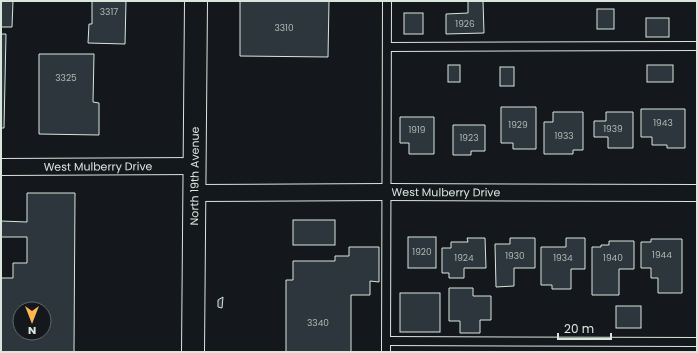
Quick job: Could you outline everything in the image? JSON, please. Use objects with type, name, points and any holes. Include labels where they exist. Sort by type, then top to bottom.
[{"type":"main road","name":"North 19th Avenue","points":[[193,352],[196,1]]},
{"type":"street","name":"West Mulberry Drive","points":[[1,167],[195,166]]},
{"type":"street","name":"West Mulberry Drive","points":[[195,192],[697,193]]},
{"type":"lane","points":[[386,352],[387,1]]},
{"type":"lane","points":[[388,46],[697,46]]},
{"type":"lane","points":[[386,342],[697,342]]},
{"type":"building","points":[[1,1],[13,1],[12,27],[1,27]]},
{"type":"building","points":[[92,1],[126,1],[125,44],[88,43],[89,24],[92,24]]},
{"type":"building","points":[[240,1],[329,1],[328,57],[240,56]]},
{"type":"building","points":[[468,1],[483,1],[484,33],[446,34],[446,14],[468,13]]},
{"type":"building","points":[[597,9],[614,9],[614,29],[597,29]]},
{"type":"building","points":[[404,13],[423,13],[423,34],[404,34]]},
{"type":"building","points":[[646,18],[669,18],[669,37],[646,37]]},
{"type":"building","points":[[1,34],[6,34],[4,128],[1,128]]},
{"type":"building","points":[[39,54],[94,54],[93,102],[99,103],[99,135],[39,134]]},
{"type":"building","points":[[448,65],[460,65],[460,82],[448,82]]},
{"type":"building","points":[[647,65],[673,65],[673,82],[647,82]]},
{"type":"building","points":[[500,67],[514,67],[514,86],[500,86]]},
{"type":"building","points":[[501,107],[536,107],[536,149],[513,149],[513,143],[501,143]]},
{"type":"building","points":[[641,109],[685,109],[685,148],[667,148],[667,145],[652,145],[652,137],[641,137]]},
{"type":"building","points":[[553,112],[583,112],[583,150],[573,150],[573,154],[544,154],[544,122],[553,122]]},
{"type":"building","points":[[606,112],[633,112],[633,148],[608,148],[608,137],[594,137],[594,121],[606,121]]},
{"type":"building","points":[[400,117],[434,117],[434,154],[409,154],[409,143],[400,143]]},
{"type":"building","points":[[453,125],[485,125],[485,151],[471,151],[471,155],[453,155]]},
{"type":"building","points":[[27,193],[75,193],[74,352],[1,352],[1,278],[13,278],[13,263],[27,263],[27,237],[1,237],[1,221],[27,222]]},
{"type":"building","points":[[293,220],[335,220],[335,245],[293,245]]},
{"type":"building","points":[[408,237],[436,237],[436,268],[408,268]]},
{"type":"building","points":[[467,238],[485,238],[486,268],[464,268],[464,278],[449,278],[449,273],[442,273],[442,248],[451,248],[451,242],[468,242]]},
{"type":"building","points":[[510,238],[535,238],[535,268],[514,268],[514,286],[496,287],[495,244],[510,244]]},
{"type":"building","points":[[566,238],[585,238],[585,269],[571,269],[571,289],[552,289],[552,285],[541,285],[541,247],[566,247]]},
{"type":"building","points":[[651,239],[682,239],[682,293],[658,293],[658,278],[651,278],[651,268],[641,268],[641,242],[651,242]]},
{"type":"building","points":[[609,241],[634,241],[634,269],[619,269],[619,295],[592,295],[592,247],[609,245]]},
{"type":"building","points":[[349,247],[379,247],[379,282],[370,281],[370,295],[351,295],[351,352],[286,352],[286,280],[293,280],[293,261],[335,261],[335,256],[349,256]]},
{"type":"building","points":[[449,288],[473,288],[473,296],[491,296],[491,320],[480,320],[480,333],[460,333],[460,321],[449,321]]},
{"type":"building","points":[[400,293],[440,293],[440,332],[400,332]]},
{"type":"building","points":[[223,297],[222,308],[218,307],[218,300]]},
{"type":"building","points":[[616,306],[641,306],[641,328],[616,328]]}]
